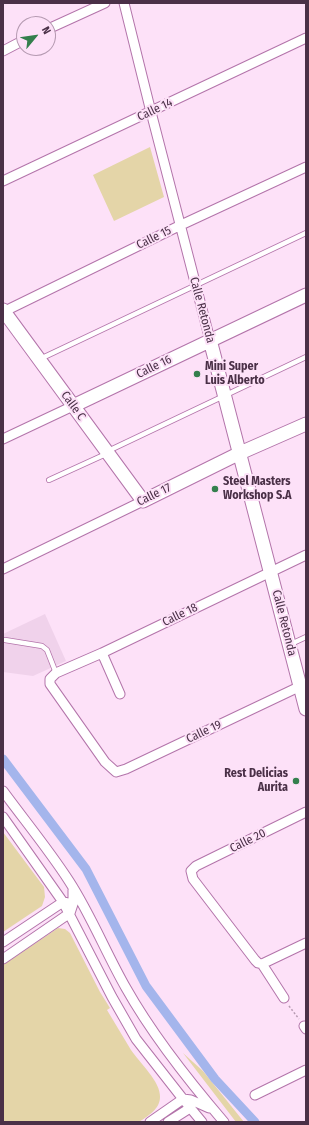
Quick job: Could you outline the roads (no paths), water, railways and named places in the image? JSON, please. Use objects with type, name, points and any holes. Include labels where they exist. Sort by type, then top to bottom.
[{"type":"street","points":[[56,25],[105,3]]},
{"type":"street","name":"Calle Retonda","points":[[124,3],[210,340],[290,644],[303,685],[306,709]]},
{"type":"street","name":"Calle 14","points":[[3,181],[306,38]]},
{"type":"street","points":[[3,51],[16,44]]},
{"type":"street","name":"Calle 15","points":[[3,311],[181,225],[306,167]]},
{"type":"street","name":"Calle 16","points":[[3,440],[306,295]]},
{"type":"street","name":"Calle C","points":[[3,311],[143,501]]},
{"type":"street","name":"Calle 17","points":[[3,569],[240,453],[306,424]]},
{"type":"street","name":"Calle 18","points":[[55,674],[306,555]]},
{"type":"street","points":[[102,653],[120,694]]},
{"type":"street","name":"Calle 19","points":[[55,674],[50,679],[50,684],[105,762],[116,772],[126,769],[303,685]]},
{"type":"street","points":[[3,790],[69,881],[126,988],[151,1029],[216,1114]]},
{"type":"street","name":"Calle 20","points":[[262,964],[255,960],[193,879],[191,871],[196,866],[306,812]]},
{"type":"street","points":[[3,817],[9,828],[46,876],[63,902],[72,908],[83,910],[90,918]]},
{"type":"street","points":[[69,881],[73,892],[72,908],[112,997],[133,1033],[202,1122]]},
{"type":"street","points":[[3,942],[63,902]]},
{"type":"street","points":[[3,959],[72,908]]},
{"type":"street","points":[[284,998],[262,964],[306,943]]},
{"type":"street","points":[[255,1095],[306,1070]]},
{"type":"street","points":[[168,1122],[188,1103],[189,1083],[185,1075]]},
{"type":"street","points":[[150,1122],[188,1103],[205,1105],[224,1122]]},
{"type":"lane","points":[[39,360],[306,233]]},
{"type":"lane","points":[[48,480],[306,357]]},
{"type":"lane","points":[[290,644],[306,637]]},
{"type":"lane","points":[[5,640],[42,646],[47,650],[55,674]]},
{"type":"waterway","points":[[3,759],[86,869],[146,986],[215,1079],[255,1122]]},
{"type":"place","name":"Mini Super Luis Alberto","points":[[197,374]]},
{"type":"place","name":"Steel Masters Workshop S.A","points":[[215,489]]},
{"type":"place","name":"Rest Delicias Aurita","points":[[296,781]]}]
